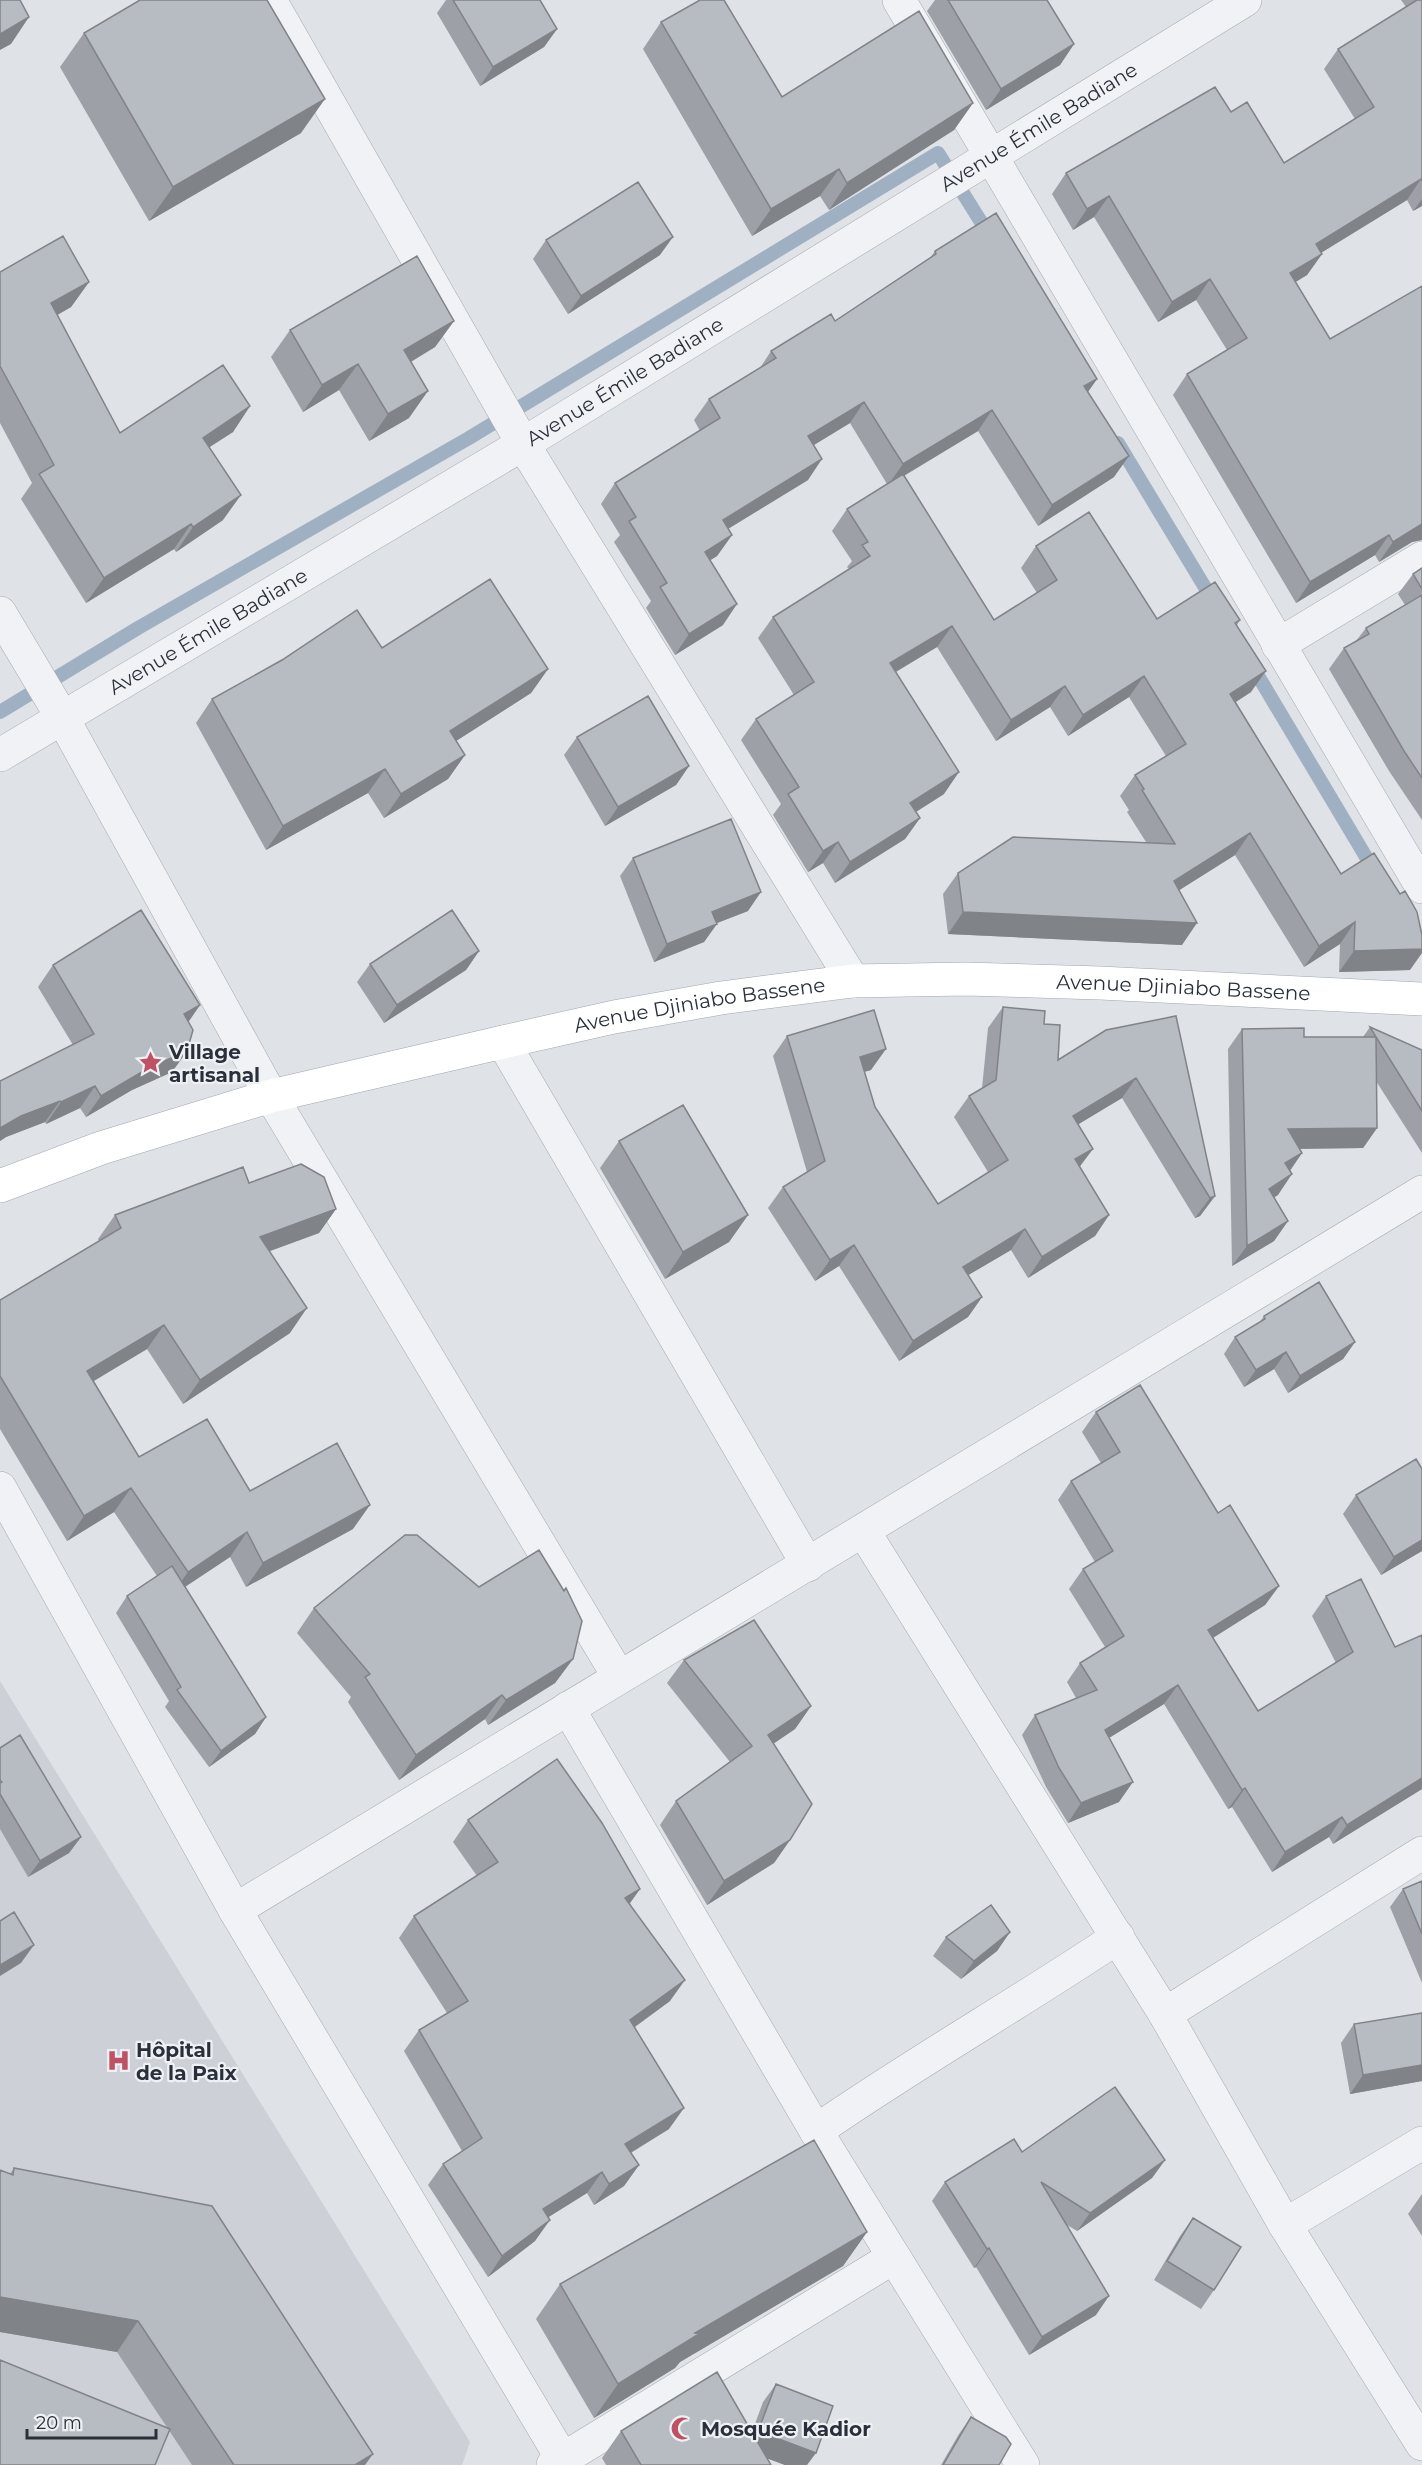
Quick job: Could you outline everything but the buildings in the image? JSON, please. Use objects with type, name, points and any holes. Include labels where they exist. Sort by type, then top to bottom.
[{"type":"main road","name":"Avenue Djiniabo Bassene","points":[[0,1186],[101,1148],[271,1096],[503,1041],[614,1017],[721,998],[853,981],[966,979],[1100,983],[1422,999]]},
{"type":"street","points":[[270,0],[523,444],[853,981]]},
{"type":"street","points":[[899,0],[1422,887]]},
{"type":"street","name":"Avenue Émile Badiane","points":[[0,755],[523,444],[1245,0]]},
{"type":"street","points":[[1278,645],[1422,558]]},
{"type":"street","points":[[0,613],[62,717],[271,1096],[619,1677]]},
{"type":"street","points":[[503,1041],[808,1565]]},
{"type":"street","points":[[235,1910],[619,1677],[864,1532],[1422,1192]]},
{"type":"street","points":[[0,1488],[235,1910],[560,2463],[894,2257]]},
{"type":"street","points":[[864,1532],[1118,1937],[1286,2225],[1422,2444]]},
{"type":"street","points":[[568,1708],[816,2131],[1023,2465]]},
{"type":"street","points":[[1164,2014],[1422,1853]]},
{"type":"street","points":[[816,2131],[910,2067],[1041,1988],[1118,1937]]},
{"type":"street","points":[[1286,2225],[1422,2143]]},
{"type":"shaded area","name":"Hôpital de la Paix","points":[[0,1681],[470,2442],[462,2465],[0,2465]]},
{"type":"waterway","points":[[0,712],[138,628],[469,438],[938,153],[991,238]]},
{"type":"waterway","points":[[1118,443],[1215,604]]},
{"type":"waterway","points":[[1251,664],[1375,872]]},
{"type":"place","name":"Village artisanal","points":[[151,1063]]},
{"type":"place","name":"Hôpital de la Paix","points":[[118,2061]]},
{"type":"place","name":"Mosquée Kadior","points":[[683,2429]]}]
